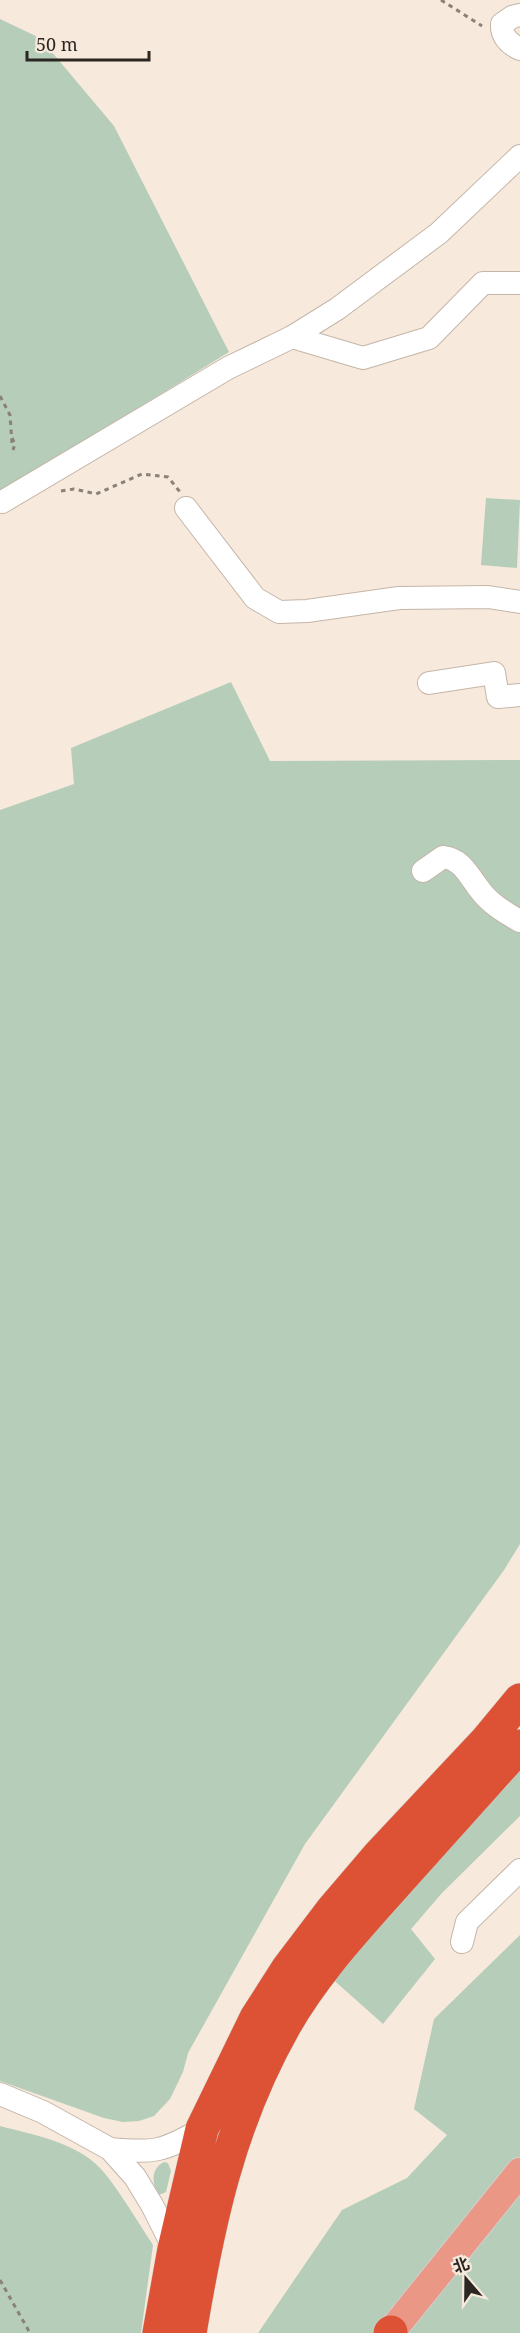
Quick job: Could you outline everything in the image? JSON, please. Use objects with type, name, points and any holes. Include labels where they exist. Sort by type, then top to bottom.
[{"type":"highway","points":[[159,2333],[174,2249],[202,2129],[255,2018],[288,1968],[332,1910],[379,1855],[486,1741],[520,1700]]},
{"type":"highway","points":[[190,2333],[204,2247],[233,2138],[257,2080],[285,2026],[322,1971],[367,1916],[520,1746]]},
{"type":"main road","points":[[390,2333],[520,2172]]},
{"type":"street","points":[[520,15],[502,24],[501,32],[506,39],[520,49]]},
{"type":"street","points":[[2,502],[228,368],[292,337],[337,309],[439,233],[520,156]]},
{"type":"street","points":[[292,337],[363,358],[429,338],[483,283],[520,282]]},
{"type":"street","points":[[186,508],[255,598],[279,612],[307,611],[399,598],[488,597],[520,602]]},
{"type":"street","points":[[429,683],[494,673],[498,698],[520,695]]},
{"type":"street","points":[[423,872],[443,857],[452,858],[461,863],[488,900],[520,921]]},
{"type":"street","points":[[462,1942],[466,1922],[520,1870]]},
{"type":"street","points":[[0,2094],[43,2112],[110,2149],[135,2176],[174,2249]]},
{"type":"street","points":[[110,2149],[147,2152],[173,2146],[202,2129]]},
{"type":"path","points":[[441,0],[480,25],[501,32]]},
{"type":"path","points":[[0,396],[10,415],[12,444]]},
{"type":"path","points":[[11,438],[15,444],[13,450]]},
{"type":"path","points":[[37,481],[45,492],[74,489],[96,494],[142,474],[168,477],[180,491],[186,508]]},
{"type":"path","points":[[0,2280],[30,2333]]},
{"type":"green space","points":[[0,19],[40,38],[114,126],[229,352],[0,493]]},
{"type":"green space","points":[[486,498],[520,500],[517,568],[481,565]]},
{"type":"green space","points":[[231,682],[270,761],[520,760],[520,1544],[504,1570],[305,1844],[188,2053],[183,2072],[170,2099],[154,2116],[139,2121],[123,2122],[104,2118],[0,2081],[0,810],[74,784],[71,748]]},
{"type":"green space","points":[[520,1770],[520,1816],[442,1893],[411,1929],[435,1959],[383,2024],[328,1975],[409,1884],[507,1786]]},
{"type":"green space","points":[[520,1935],[520,2333],[258,2333],[342,2210],[407,2178],[447,2135],[414,2109],[434,2019]]},
{"type":"green space","points":[[0,2126],[40,2136],[79,2152],[101,2169],[122,2196],[153,2245],[141,2333],[0,2333]]},
{"type":"green space","points":[[164,2162],[168,2163],[171,2171],[166,2192],[159,2195],[154,2177],[157,2168]]}]
